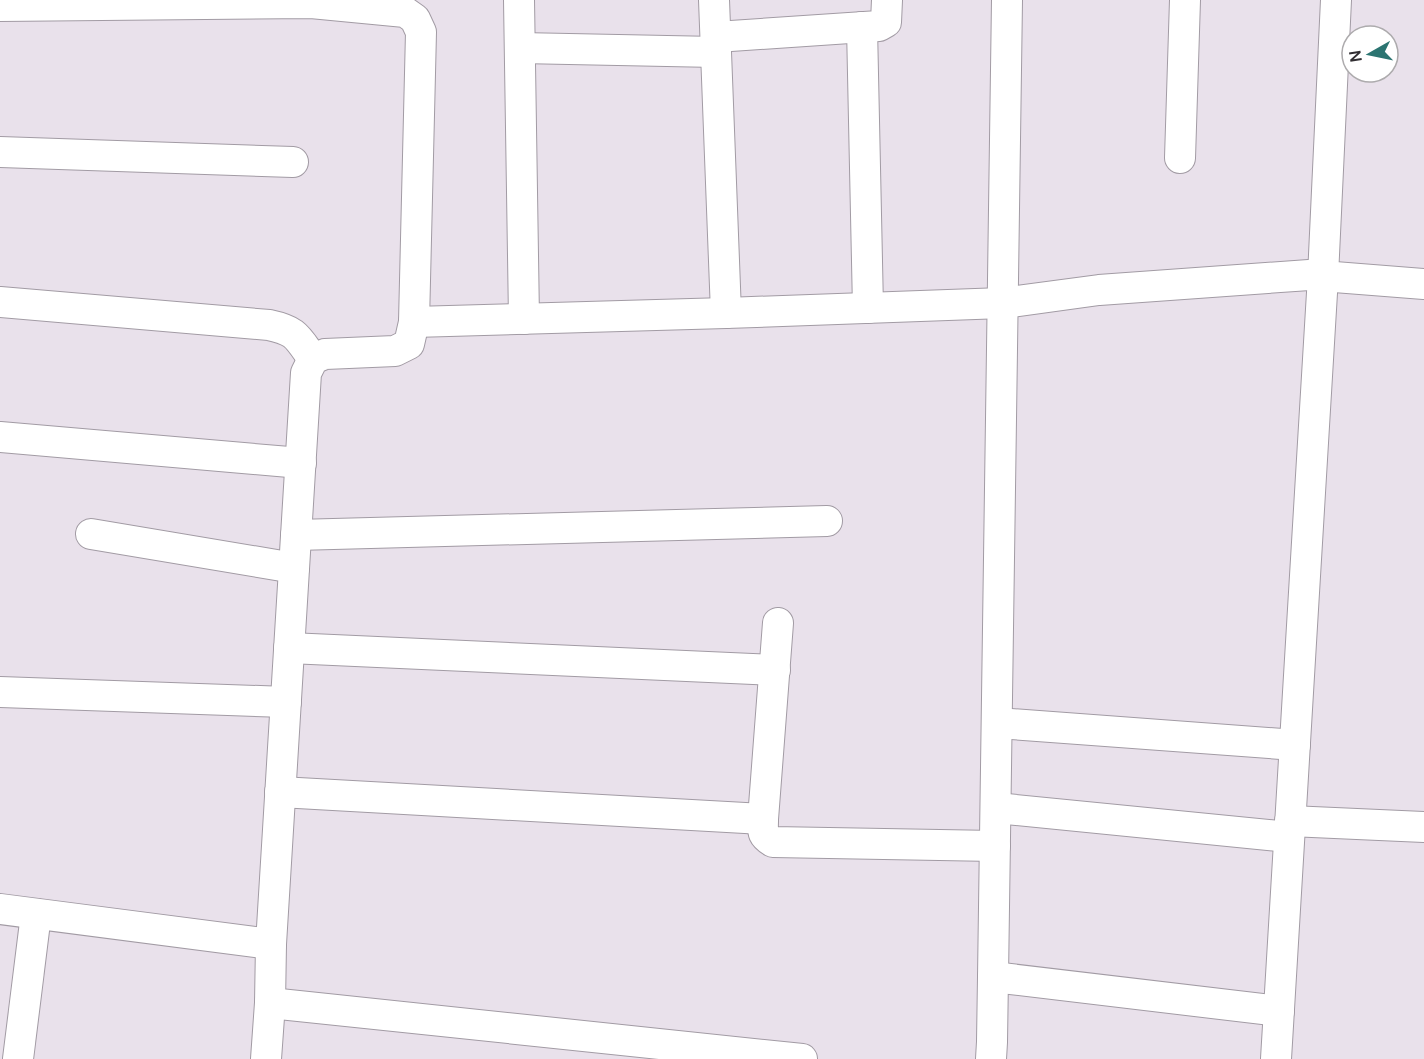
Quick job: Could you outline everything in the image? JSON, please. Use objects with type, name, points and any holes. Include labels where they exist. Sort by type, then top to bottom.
[{"type":"street","points":[[519,0],[524,319]]},
{"type":"street","points":[[714,0],[726,313]]},
{"type":"street","points":[[520,48],[716,45],[879,26],[886,22],[887,0]]},
{"type":"street","points":[[991,1059],[1006,0]]},
{"type":"street","points":[[1180,158],[1185,0]]},
{"type":"street","points":[[1276,1059],[1323,276],[1336,0]]},
{"type":"street","points":[[0,6],[311,2],[405,12],[415,19],[421,32],[414,322],[409,344],[395,351],[325,354],[313,359],[306,373],[266,1059]]},
{"type":"street","points":[[862,27],[868,308]]},
{"type":"street","points":[[0,153],[293,162]]},
{"type":"street","points":[[414,322],[1003,303],[1099,290],[1298,275],[1424,284]]},
{"type":"street","points":[[0,302],[269,325],[286,329],[298,338],[313,359]]},
{"type":"street","points":[[0,437],[301,463]]},
{"type":"street","points":[[296,535],[827,521]]},
{"type":"street","points":[[92,534],[294,568]]},
{"type":"street","points":[[778,623],[763,819],[763,832],[766,838],[773,842],[995,846]]},
{"type":"street","points":[[289,648],[775,670]]},
{"type":"street","points":[[0,692],[286,702]]},
{"type":"street","points":[[997,723],[1295,745]]},
{"type":"street","points":[[280,792],[763,819]]},
{"type":"street","points":[[996,808],[1290,829],[1424,826]]},
{"type":"street","points":[[0,909],[271,944]]},
{"type":"street","points":[[18,1059],[36,914]]},
{"type":"street","points":[[993,977],[1278,1011]]},
{"type":"street","points":[[270,1003],[802,1059]]}]
